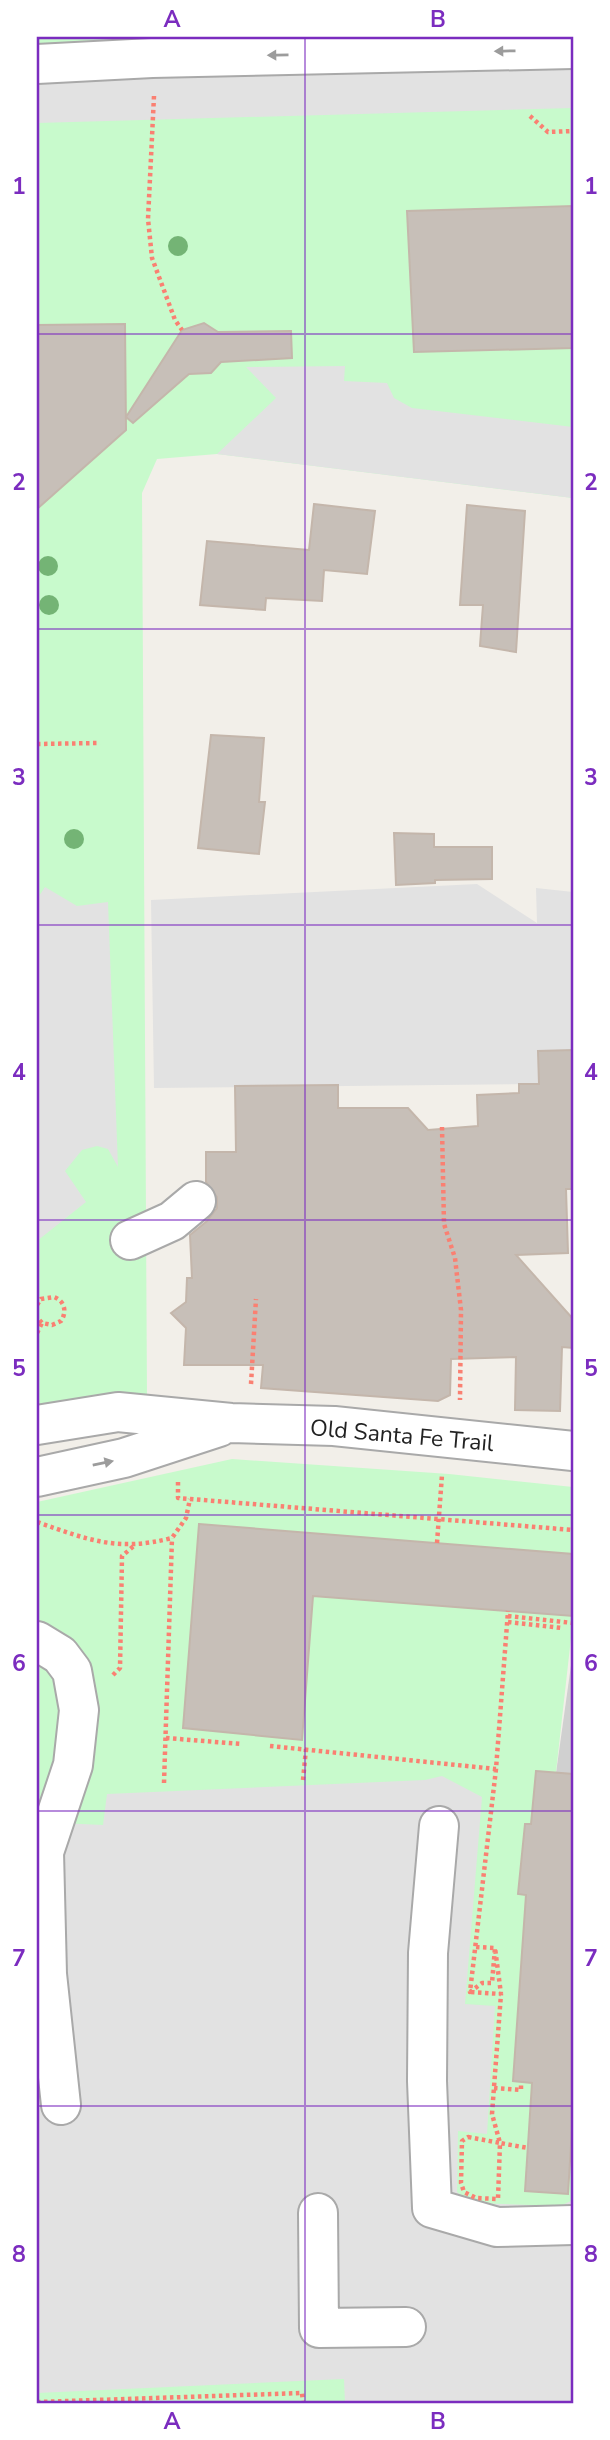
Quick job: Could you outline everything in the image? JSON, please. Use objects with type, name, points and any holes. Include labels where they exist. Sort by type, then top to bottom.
[{"type":"street","points":[[37,64],[152,58],[573,50]]},
{"type":"street","points":[[130,1240],[172,1221],[196,1201]]},
{"type":"street","name":"Old Santa Fe Trail","points":[[37,1425],[118,1412],[240,1423],[334,1426],[573,1451]]},
{"type":"street","name":"Old Santa Fe Trail","points":[[37,1477],[124,1458],[240,1423]]},
{"type":"street","points":[[37,1641],[60,1655],[72,1671],[79,1710],[73,1765],[44,1853],[47,1975],[61,2105]]},
{"type":"street","points":[[439,1826],[428,1953],[427,2081],[432,2208],[497,2227],[573,2225]]},
{"type":"street","points":[[318,2213],[319,2328],[406,2327]]},
{"type":"path","points":[[154,85],[148,219],[152,258],[174,320],[182,330]]},
{"type":"path","points":[[530,116],[548,132],[573,131]]},
{"type":"path","points":[[37,744],[100,743]]},
{"type":"path","points":[[442,1127],[444,1224],[455,1258],[461,1310],[462,1383],[454,1439]]},
{"type":"path","points":[[37,1305],[50,1296],[59,1298],[65,1307],[64,1317],[57,1324],[42,1323],[37,1317]]},
{"type":"path","points":[[240,1423],[256,1299]]},
{"type":"path","points":[[37,1333],[42,1323]]},
{"type":"path","points":[[437,1543],[442,1484]]},
{"type":"path","points":[[178,1489],[178,1498],[573,1530]]},
{"type":"path","points":[[164,1783],[172,1538],[186,1518],[190,1499]]},
{"type":"path","points":[[37,1522],[112,1545],[136,1545],[172,1538]]},
{"type":"path","points":[[106,1682],[120,1668],[122,1556],[136,1545]]},
{"type":"path","points":[[508,1617],[573,1623]]},
{"type":"path","points":[[508,1617],[562,1628]]},
{"type":"path","points":[[470,1992],[496,1769],[508,1617]]},
{"type":"path","points":[[166,1738],[241,1744]]},
{"type":"path","points":[[270,1746],[496,1769]]},
{"type":"path","points":[[303,1780],[306,1749]]},
{"type":"path","points":[[476,1947],[495,1948]]},
{"type":"path","points":[[470,1992],[482,1983],[492,1983],[495,1948]]},
{"type":"path","points":[[495,1948],[501,1994],[492,2114],[500,2143],[498,2199],[476,2198],[464,2192],[461,2183],[462,2141],[468,2137],[500,2143],[528,2148]]},
{"type":"path","points":[[470,1992],[501,1994]]},
{"type":"path","points":[[494,2088],[521,2090],[521,2082]]},
{"type":"path","points":[[37,2402],[302,2393],[303,2403]]},
{"type":"shaded area","points":[[185,37],[573,37],[573,108],[37,123],[37,78],[189,76]]},
{"type":"shaded area","points":[[345,366],[344,381],[387,383],[394,398],[412,408],[573,427],[573,498],[217,454],[276,398],[246,367]]},
{"type":"shaded area","points":[[477,884],[537,923],[536,888],[573,892],[573,1050],[538,1051],[539,1084],[154,1088],[151,900]]},
{"type":"shaded area","points":[[45,887],[77,906],[108,902],[118,1167],[108,1149],[97,1146],[82,1150],[65,1171],[86,1202],[37,1241],[37,899]]},
{"type":"shaded area","points":[[573,1651],[573,1775],[556,1773]]},
{"type":"shaded area","points":[[442,1776],[482,1797],[465,2004],[495,2006],[487,2134],[458,2131],[457,2192],[471,2203],[560,2206],[573,2200],[573,2403],[345,2403],[344,2379],[37,2393],[37,1822],[103,1825],[107,1794],[425,1780]]},
{"type":"green space","points":[[37,37],[573,37],[573,498],[217,454],[157,459],[142,493],[147,1400],[37,1414]]},
{"type":"green space","points":[[232,1459],[449,1474],[573,1487],[573,1620],[556,1772],[573,1775],[573,2403],[37,2403],[37,1502]]},
{"type":"building","points":[[573,206],[573,348],[414,352],[407,211]]},
{"type":"building","points":[[204,323],[218,332],[291,331],[292,358],[221,362],[211,373],[189,374],[133,423],[126,417],[182,330]]},
{"type":"building","points":[[125,324],[126,430],[37,509],[37,325]]},
{"type":"building","points":[[314,504],[375,511],[367,574],[324,570],[322,601],[266,598],[265,610],[200,605],[207,541],[309,550]]},
{"type":"building","points":[[467,505],[525,511],[516,652],[480,646],[483,605],[460,605]]},
{"type":"building","points":[[211,735],[264,738],[259,802],[265,802],[259,854],[198,848]]},
{"type":"building","points":[[394,833],[434,834],[434,847],[492,847],[492,879],[435,880],[435,883],[396,885]]},
{"type":"building","points":[[573,1050],[573,1189],[566,1189],[568,1253],[516,1255],[573,1319],[573,1348],[562,1347],[560,1411],[515,1410],[516,1357],[451,1359],[450,1395],[438,1401],[261,1388],[263,1365],[184,1365],[186,1328],[171,1313],[186,1302],[187,1278],[192,1278],[190,1235],[207,1221],[217,1208],[217,1197],[206,1182],[206,1152],[236,1152],[235,1086],[338,1085],[338,1108],[408,1108],[428,1130],[478,1126],[477,1095],[519,1093],[519,1084],[539,1084],[538,1051]]},
{"type":"building","points":[[199,1524],[573,1554],[573,1616],[313,1596],[302,1740],[183,1728]]},
{"type":"building","points":[[536,1771],[573,1774],[573,2112],[568,2194],[525,2191],[532,2083],[513,2081],[526,1895],[518,1894],[525,1824],[531,1824]]}]
